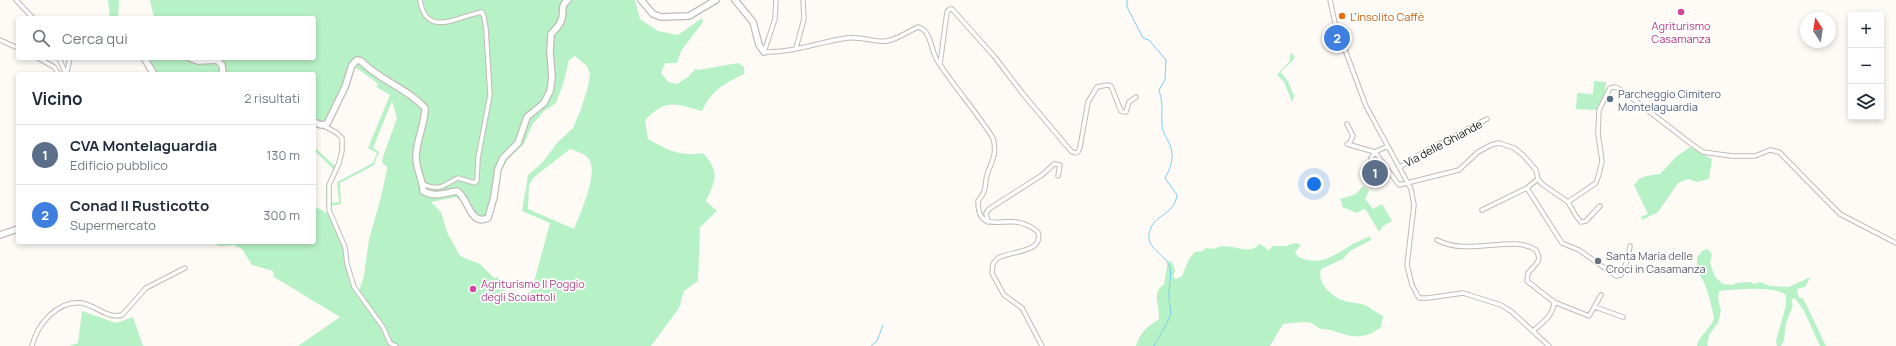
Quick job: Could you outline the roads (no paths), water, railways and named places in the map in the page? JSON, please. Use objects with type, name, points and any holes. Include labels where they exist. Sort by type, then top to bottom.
[{"type":"street","points":[[16,0],[31,16]]},
{"type":"street","points":[[420,0],[423,14],[434,23],[443,23],[465,17],[470,14],[482,12],[486,29],[490,95],[478,158],[477,180],[475,183],[458,178],[445,186],[437,188],[423,184]]},
{"type":"street","points":[[324,126],[329,120],[345,86],[352,65],[357,60],[361,60],[380,76],[417,99],[425,108],[425,117],[416,159],[423,184],[423,191],[429,195],[438,196],[457,191],[462,194],[475,218],[481,220],[488,218],[494,197],[498,170],[503,158],[518,143],[527,117],[544,103],[550,91],[552,78],[550,50],[551,34],[563,17],[562,9],[564,3],[568,0]]},
{"type":"street","points":[[641,0],[653,14],[662,17],[689,16],[716,0]]},
{"type":"street","points":[[735,0],[753,22],[759,45],[764,52]]},
{"type":"street","points":[[764,52],[775,19],[776,0]]},
{"type":"street","points":[[796,48],[804,19],[803,0]]},
{"type":"street","name":"Via delle Ghiande","points":[[1330,0],[1335,23],[1363,99],[1408,182],[1414,205],[1407,265],[1416,295],[1424,298],[1462,293],[1507,307],[1549,346]]},
{"type":"street","points":[[940,64],[947,12],[952,9],[994,56],[1023,94],[1071,151],[1075,153],[1078,152],[1080,147],[1088,102],[1097,87],[1101,85],[1110,86],[1121,111],[1124,112],[1126,112],[1129,102],[1136,96]]},
{"type":"street","points":[[764,52],[783,51],[847,38],[862,37],[888,41],[918,27],[923,28],[928,35],[936,59],[993,138],[996,152],[988,173],[986,190],[978,201],[981,216],[988,222],[996,224],[1016,222],[1026,224],[1038,232],[1040,238],[1039,243],[1033,247],[999,257],[993,264],[992,273],[1004,295],[1022,308],[1042,346]]},
{"type":"street","points":[[0,40],[16,47]]},
{"type":"street","points":[[41,60],[54,68],[57,72]]},
{"type":"street","points":[[60,60],[65,72]]},
{"type":"street","points":[[66,72],[70,60]]},
{"type":"street","points":[[145,60],[153,72]]},
{"type":"street","points":[[195,60],[217,60],[222,65],[223,72]]},
{"type":"street","points":[[1568,202],[1596,182],[1600,174],[1602,161],[1598,134],[1599,110],[1610,88],[1616,87],[1703,152],[1740,156],[1755,156],[1770,150],[1780,152],[1840,214],[1896,243]]},
{"type":"street","name":"Via delle Ghiande","points":[[1400,167],[1422,153],[1488,119]]},
{"type":"street","points":[[316,123],[341,136],[342,151],[339,163],[329,185],[328,201],[332,221],[345,247],[351,281],[384,327],[390,343],[396,346]]},
{"type":"street","points":[[1347,124],[1353,136],[1348,144],[1375,152]]},
{"type":"street","points":[[1408,182],[1460,170],[1478,152],[1491,145],[1499,143],[1514,148],[1523,155],[1536,170],[1538,179],[1542,184],[1568,202],[1581,222],[1586,221],[1600,206]]},
{"type":"street","points":[[1371,158],[1375,152],[1388,146]]},
{"type":"street","name":"Via delle Ghiande","points":[[1375,152],[1399,185],[1408,182]]},
{"type":"street","points":[[988,222],[986,213],[989,209],[1042,176],[1054,164],[1060,165],[1058,176]]},
{"type":"street","points":[[1482,210],[1527,188],[1538,179]]},
{"type":"street","points":[[1527,188],[1562,243],[1579,250],[1616,276],[1621,274],[1627,261],[1630,246]]},
{"type":"street","points":[[0,235],[16,230]]},
{"type":"street","points":[[1437,240],[1472,248],[1514,244],[1529,245],[1536,250],[1539,258],[1538,263],[1528,272],[1528,281],[1554,302],[1586,316],[1591,316],[1601,295]]},
{"type":"street","points":[[32,346],[40,325],[53,312],[75,303],[82,303],[111,316],[122,315],[146,288],[185,268]]},
{"type":"street","points":[[1533,331],[1547,320],[1553,310],[1554,302]]},
{"type":"street","points":[[1595,307],[1623,317]]},
{"type":"waterway","points":[[1127,0],[1127,7],[1143,38],[1149,40],[1166,60],[1165,80],[1159,90],[1162,104],[1162,128],[1170,145],[1172,160],[1165,178],[1177,195],[1172,208],[1154,223],[1149,235],[1149,240],[1153,248],[1167,261],[1171,273],[1169,294],[1171,314],[1154,346]]},
{"type":"waterway","points":[[871,346],[877,341],[883,325]]},
{"type":"place","name":"Agriturismo Casamanza","points":[[1681,12]]},
{"type":"place","name":"L'insolito Caffè","points":[[1342,16]]},
{"type":"place","name":"Conad Il Rusticotto","points":[[1337,38]]},
{"type":"place","name":"Parcheggio Cimitero Montelaguardia","points":[[1610,99]]},
{"type":"place","name":"CVA Montelaguardia","points":[[1375,173]]},
{"type":"place","name":"Santa Maria delle Croci in Casamanza","points":[[1598,261]]},
{"type":"place","name":"Agriturismo Il Poggio degli Scoiattoli","points":[[473,289]]}]
